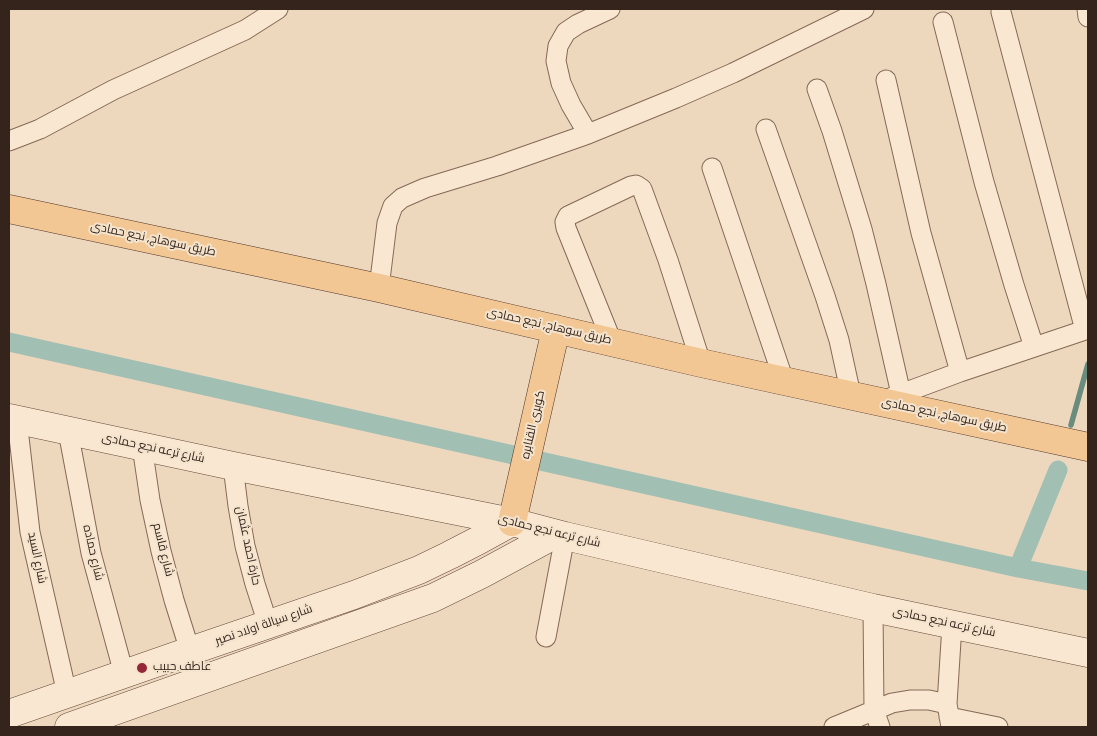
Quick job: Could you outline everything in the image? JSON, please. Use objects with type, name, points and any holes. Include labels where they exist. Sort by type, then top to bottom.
[{"type":"main road","name":"طريق سوهاج, نجع حمادى","points":[[9,209],[379,288],[851,396],[890,398],[1088,447]]},
{"type":"main road","name":"كوبرى القنابره","points":[[512,522],[556,329]]},
{"type":"street","points":[[9,141],[40,129],[113,90],[246,30],[278,9]]},
{"type":"street","points":[[588,134],[570,105],[561,83],[556,61],[558,46],[566,32],[578,24],[610,9]]},
{"type":"street","points":[[379,288],[387,223],[392,206],[402,198],[425,188],[497,166],[588,134],[676,98],[733,73],[864,9]]},
{"type":"street","points":[[1086,9],[1088,17]]},
{"type":"street","points":[[817,89],[832,130],[862,229],[876,284],[890,398],[1086,329],[1000,12]]},
{"type":"street","points":[[944,22],[984,182],[1034,347]]},
{"type":"street","points":[[886,80],[921,233],[960,372]]},
{"type":"street","points":[[766,129],[839,340],[851,396]]},
{"type":"street","points":[[712,168],[784,381]]},
{"type":"street","points":[[612,342],[565,222],[568,216],[636,185],[642,189],[652,216],[701,363]]},
{"type":"street","name":"شارع ترعه نجع حمادى","points":[[13,419],[233,466],[512,522],[560,535],[873,608],[1088,653]]},
{"type":"street","name":"شارع السيد","points":[[13,419],[30,532],[67,694]]},
{"type":"street","name":"شارع حماده","points":[[68,431],[91,554],[124,674]]},
{"type":"street","name":"شارع قاسم","points":[[142,446],[150,500],[161,551],[190,651]]},
{"type":"street","name":"حارة احمد عثمان","points":[[233,466],[246,546],[255,584],[268,624]]},
{"type":"street","name":"شارع سيالة اولاد نصير","points":[[9,714],[354,595],[419,570],[512,522]]},
{"type":"street","points":[[546,637],[560,535]]},
{"type":"street","points":[[69,727],[97,723],[434,598],[560,535]]},
{"type":"street","points":[[873,608],[877,719]]},
{"type":"street","points":[[949,716],[952,625]]},
{"type":"street","points":[[834,727],[877,719],[892,704],[910,700],[929,700],[949,716],[998,727]]},
{"type":"waterway","points":[[9,342],[1018,568],[1088,581]]},
{"type":"waterway","points":[[1071,425],[1088,364]]},
{"type":"waterway","points":[[1018,568],[1058,470]]},
{"type":"place","name":"عاطف حبيب","points":[[142,668]]}]
